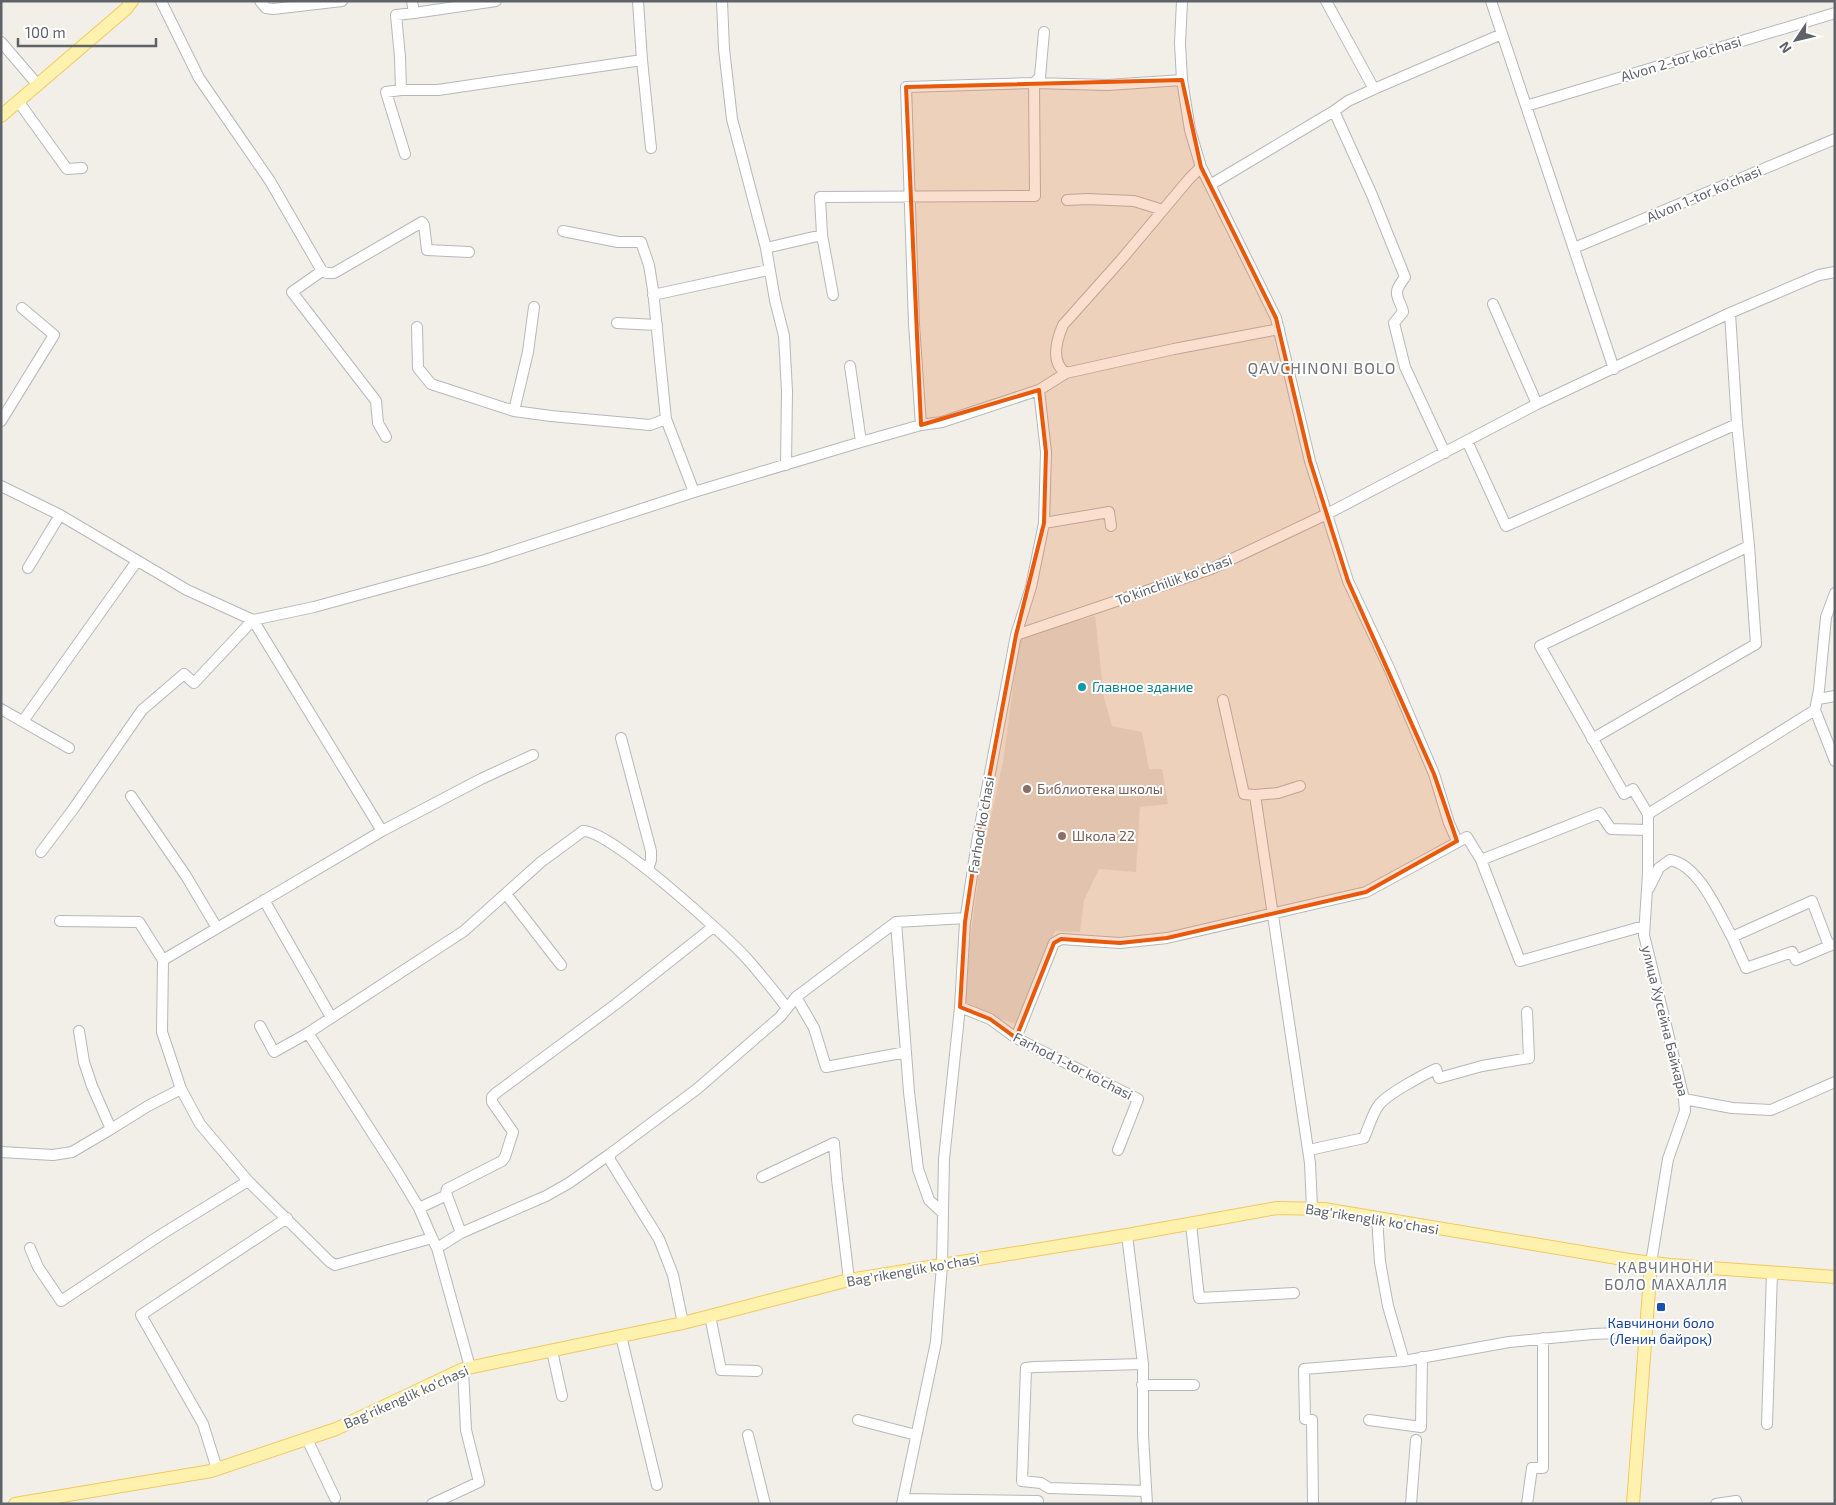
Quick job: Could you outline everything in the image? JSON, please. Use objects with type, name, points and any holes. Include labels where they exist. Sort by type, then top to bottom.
[{"type":"main road","points":[[1,116],[126,9],[132,1]]},
{"type":"main road","name":"Bag'rikenglik ko'chasi","points":[[15,1504],[217,1469],[336,1429],[466,1368],[683,1323],[849,1280],[1126,1235],[1277,1208],[1312,1208],[1652,1263],[1835,1277]]},
{"type":"main road","points":[[1633,1504],[1645,1332],[1652,1263]]},
{"type":"street","points":[[161,1],[199,78],[270,181],[322,271],[334,273],[422,222],[427,250],[469,252]]},
{"type":"street","points":[[260,1],[266,8],[273,9],[342,1]]},
{"type":"street","points":[[412,1],[414,13]]},
{"type":"street","points":[[401,90],[396,15],[496,1]]},
{"type":"street","points":[[638,1],[651,148]]},
{"type":"street","points":[[722,1],[724,49],[732,119],[766,248],[768,270],[784,336],[787,391],[786,465]]},
{"type":"street","points":[[1182,1],[1180,43],[1182,80],[1190,130],[1201,167],[1276,318],[1310,461],[1348,581],[1389,668],[1430,766],[1457,841]]},
{"type":"street","points":[[1326,1],[1374,89]]},
{"type":"street","points":[[1491,1],[1614,369]]},
{"type":"street","name":"Alvon 2-tor ko‘chasi","points":[[1526,106],[1835,13]]},
{"type":"street","points":[[833,295],[822,235],[820,197],[1035,196],[1034,83],[1040,77],[1044,32]]},
{"type":"street","points":[[1210,185],[1348,101],[1502,34]]},
{"type":"street","points":[[1,42],[37,84]]},
{"type":"street","points":[[405,154],[386,92],[438,90],[642,60]]},
{"type":"street","points":[[921,425],[914,324],[906,87],[1034,83],[1108,85],[1182,80]]},
{"type":"street","points":[[18,101],[68,169],[82,168]]},
{"type":"street","points":[[1334,111],[1372,195],[1405,276],[1398,288],[1397,295],[1403,312],[1394,323],[1405,367],[1445,453]]},
{"type":"street","name":"Alvon 1-tor ko‘chasi","points":[[1574,248],[1835,139]]},
{"type":"street","points":[[1066,373],[1058,363],[1056,352],[1058,337],[1063,325],[1201,167]]},
{"type":"street","points":[[1067,200],[1134,201],[1163,210]]},
{"type":"street","points":[[563,231],[618,242],[641,242],[654,295],[666,419],[694,492]]},
{"type":"street","points":[[766,248],[822,235]]},
{"type":"street","points":[[654,295],[768,270]]},
{"type":"street","points":[[322,271],[292,292],[376,400],[378,423],[386,438]]},
{"type":"street","name":"To'kinchilik ko'chasi","points":[[1016,635],[1211,569],[1327,514],[1537,404],[1730,313],[1819,275],[1835,272]]},
{"type":"street","points":[[1493,304],[1537,404]]},
{"type":"street","points":[[514,411],[528,352],[534,307]]},
{"type":"street","points":[[1,421],[54,335],[22,308]]},
{"type":"street","points":[[1592,739],[1756,644],[1737,424],[1730,313]]},
{"type":"street","points":[[617,322],[657,326]]},
{"type":"street","points":[[417,327],[418,368],[431,384],[514,411],[650,425],[666,419]]},
{"type":"street","points":[[41,852],[142,710],[184,674],[194,683],[253,620],[314,607],[485,560],[694,492],[921,425],[942,422],[1039,390],[1066,373],[1174,349],[1279,329]]},
{"type":"street","points":[[850,366],[861,442]]},
{"type":"street","name":"Farhod ko'chasi","points":[[902,1501],[936,1342],[942,1265],[944,1159],[960,1007],[966,918],[977,842],[1016,635],[1031,586],[1044,523],[1046,452],[1039,390]]},
{"type":"street","points":[[1467,441],[1506,526],[1737,424]]},
{"type":"street","points":[[1,486],[60,516],[187,590],[253,620],[382,831]]},
{"type":"street","points":[[1044,523],[1109,512],[1111,526]]},
{"type":"street","points":[[28,568],[60,516]]},
{"type":"street","points":[[1749,546],[1540,646],[1624,794],[1633,789],[1648,814],[1815,710]]},
{"type":"street","points":[[23,721],[137,561]]},
{"type":"street","points":[[1835,594],[1826,617],[1818,699],[1815,710],[1835,761]]},
{"type":"street","points":[[1818,699],[1835,696]]},
{"type":"street","points":[[1223,700],[1244,794],[1278,793],[1300,786]]},
{"type":"street","points":[[1,709],[69,748]]},
{"type":"street","points":[[621,738],[651,852],[652,860],[648,869]]},
{"type":"street","points":[[163,960],[382,831],[481,779],[533,755]]},
{"type":"street","points":[[1255,795],[1308,1150],[1312,1208]]},
{"type":"street","points":[[131,796],[186,876],[217,928]]},
{"type":"street","points":[[1481,860],[1600,813],[1611,829],[1648,830]]},
{"type":"street","name":"улица Хусейна Байкара","points":[[1648,814],[1644,935],[1686,1111],[1668,1159],[1652,1263]]},
{"type":"street","points":[[260,1026],[274,1052],[308,1033],[464,931],[557,849],[583,832],[588,831],[602,837],[648,869],[748,960],[788,1008]]},
{"type":"street","points":[[1016,1038],[1054,944],[1061,939],[1120,943],[1167,938],[1366,892],[1467,837],[1481,860],[1520,962],[1644,926]]},
{"type":"street","name":"улица Хусейна Байкара","points":[[1646,894],[1660,868],[1670,860],[1679,862],[1691,871],[1709,895],[1732,937]]},
{"type":"street","points":[[506,894],[561,966]]},
{"type":"street","points":[[264,900],[331,1017]]},
{"type":"street","points":[[1812,900],[1832,945],[1796,960],[1792,952],[1746,968],[1732,937],[1812,900]]},
{"type":"street","points":[[437,1248],[462,1232],[546,1196],[569,1183],[610,1154],[697,1089],[742,1051],[788,1008],[796,997],[896,922],[966,918]]},
{"type":"street","points":[[60,921],[139,922],[163,960],[162,1032],[181,1089],[200,1124],[248,1181],[330,1262],[335,1265],[432,1238]]},
{"type":"street","points":[[896,922],[906,1052],[918,1169],[929,1200],[943,1213]]},
{"type":"street","points":[[462,1232],[447,1195],[447,1189],[502,1161],[513,1132],[492,1102],[492,1097],[616,1004],[713,927]]},
{"type":"street","points":[[796,997],[814,1028],[826,1067],[906,1052]]},
{"type":"street","name":"Farhod 1-tor ko'chasi","points":[[960,1007],[990,1019],[1016,1038],[1138,1099],[1118,1150]]},
{"type":"street","points":[[1308,1150],[1364,1138],[1378,1105],[1400,1089],[1426,1074],[1436,1070],[1439,1078],[1482,1066],[1529,1058],[1527,1012]]},
{"type":"street","points":[[79,1031],[84,1062],[92,1086],[111,1129]]},
{"type":"street","points":[[308,1033],[419,1208],[437,1248],[466,1368],[466,1430],[479,1482],[432,1504]]},
{"type":"street","points":[[1684,1099],[1732,1108],[1771,1110],[1835,1082]]},
{"type":"street","points":[[1,1152],[53,1155],[72,1152],[148,1106],[181,1089]]},
{"type":"street","points":[[762,1177],[834,1143],[849,1280]]},
{"type":"street","points":[[610,1154],[610,1160],[659,1239],[673,1274],[683,1323]]},
{"type":"street","points":[[30,1248],[38,1267],[61,1301],[162,1234],[248,1181]]},
{"type":"street","points":[[419,1208],[447,1195]]},
{"type":"street","points":[[217,1469],[203,1424],[142,1315],[287,1218]]},
{"type":"street","points":[[1377,1218],[1380,1262],[1388,1306],[1404,1361]]},
{"type":"street","points":[[1191,1224],[1199,1298],[1294,1293]]},
{"type":"street","points":[[1126,1235],[1143,1364],[1143,1435],[1147,1504]]},
{"type":"street","points":[[1767,1424],[1772,1272]]},
{"type":"street","points":[[710,1316],[721,1370],[757,1371]]},
{"type":"street","points":[[1313,1504],[1312,1420],[1305,1419],[1304,1369],[1404,1361],[1509,1342],[1543,1338],[1645,1332]]},
{"type":"street","points":[[621,1336],[657,1485]]},
{"type":"street","points":[[1527,1504],[1532,1468],[1542,1468],[1543,1338]]},
{"type":"street","points":[[552,1351],[562,1396]]},
{"type":"street","points":[[1369,1420],[1421,1427],[1422,1357]]},
{"type":"street","points":[[1143,1364],[1026,1368],[1022,1481],[1041,1483],[1050,1488],[1146,1490]]},
{"type":"street","points":[[1142,1385],[1194,1385]]},
{"type":"street","points":[[858,1420],[916,1435]]},
{"type":"street","points":[[748,1434],[766,1504]]},
{"type":"street","points":[[307,1438],[335,1498]]},
{"type":"street","points":[[1411,1504],[1416,1440]]},
{"type":"street","points":[[902,1501],[1038,1501]]},
{"type":"street","points":[[1716,1504],[1736,1501],[1736,1504]]},
{"type":"highlighted area","points":[[1182,80],[1201,167],[1276,318],[1310,461],[1348,581],[1434,774],[1457,841],[1366,892],[1167,938],[1120,943],[1061,939],[1054,943],[1016,1038],[990,1019],[960,1007],[965,922],[977,842],[1016,635],[1044,523],[1046,452],[1039,390],[921,425],[906,87]]},
{"type":"shaded area","name":"Школа 22","points":[[1095,616],[1104,698],[1112,726],[1142,732],[1149,769],[1162,769],[1168,804],[1140,807],[1136,872],[1099,869],[1084,900],[1080,932],[1055,931],[1018,1025],[965,1006],[971,932],[980,866],[1003,762],[1020,636]]},
{"type":"place","name":"Главное здание","points":[[1082,687]]},
{"type":"place","name":"Библиотека школы","points":[[1027,789]]},
{"type":"place","name":"Школа 22","points":[[1062,836]]},
{"type":"place","name":"Кавчинони боло (Ленин байроқ)","points":[[1661,1307]]},
{"type":"district","name":"QAVCHINONI BOLO","points":[[1322,368]]},
{"type":"district","name":"КАВЧИНОНИ БОЛО МАХАЛЛЯ","points":[[1666,1276]]}]
